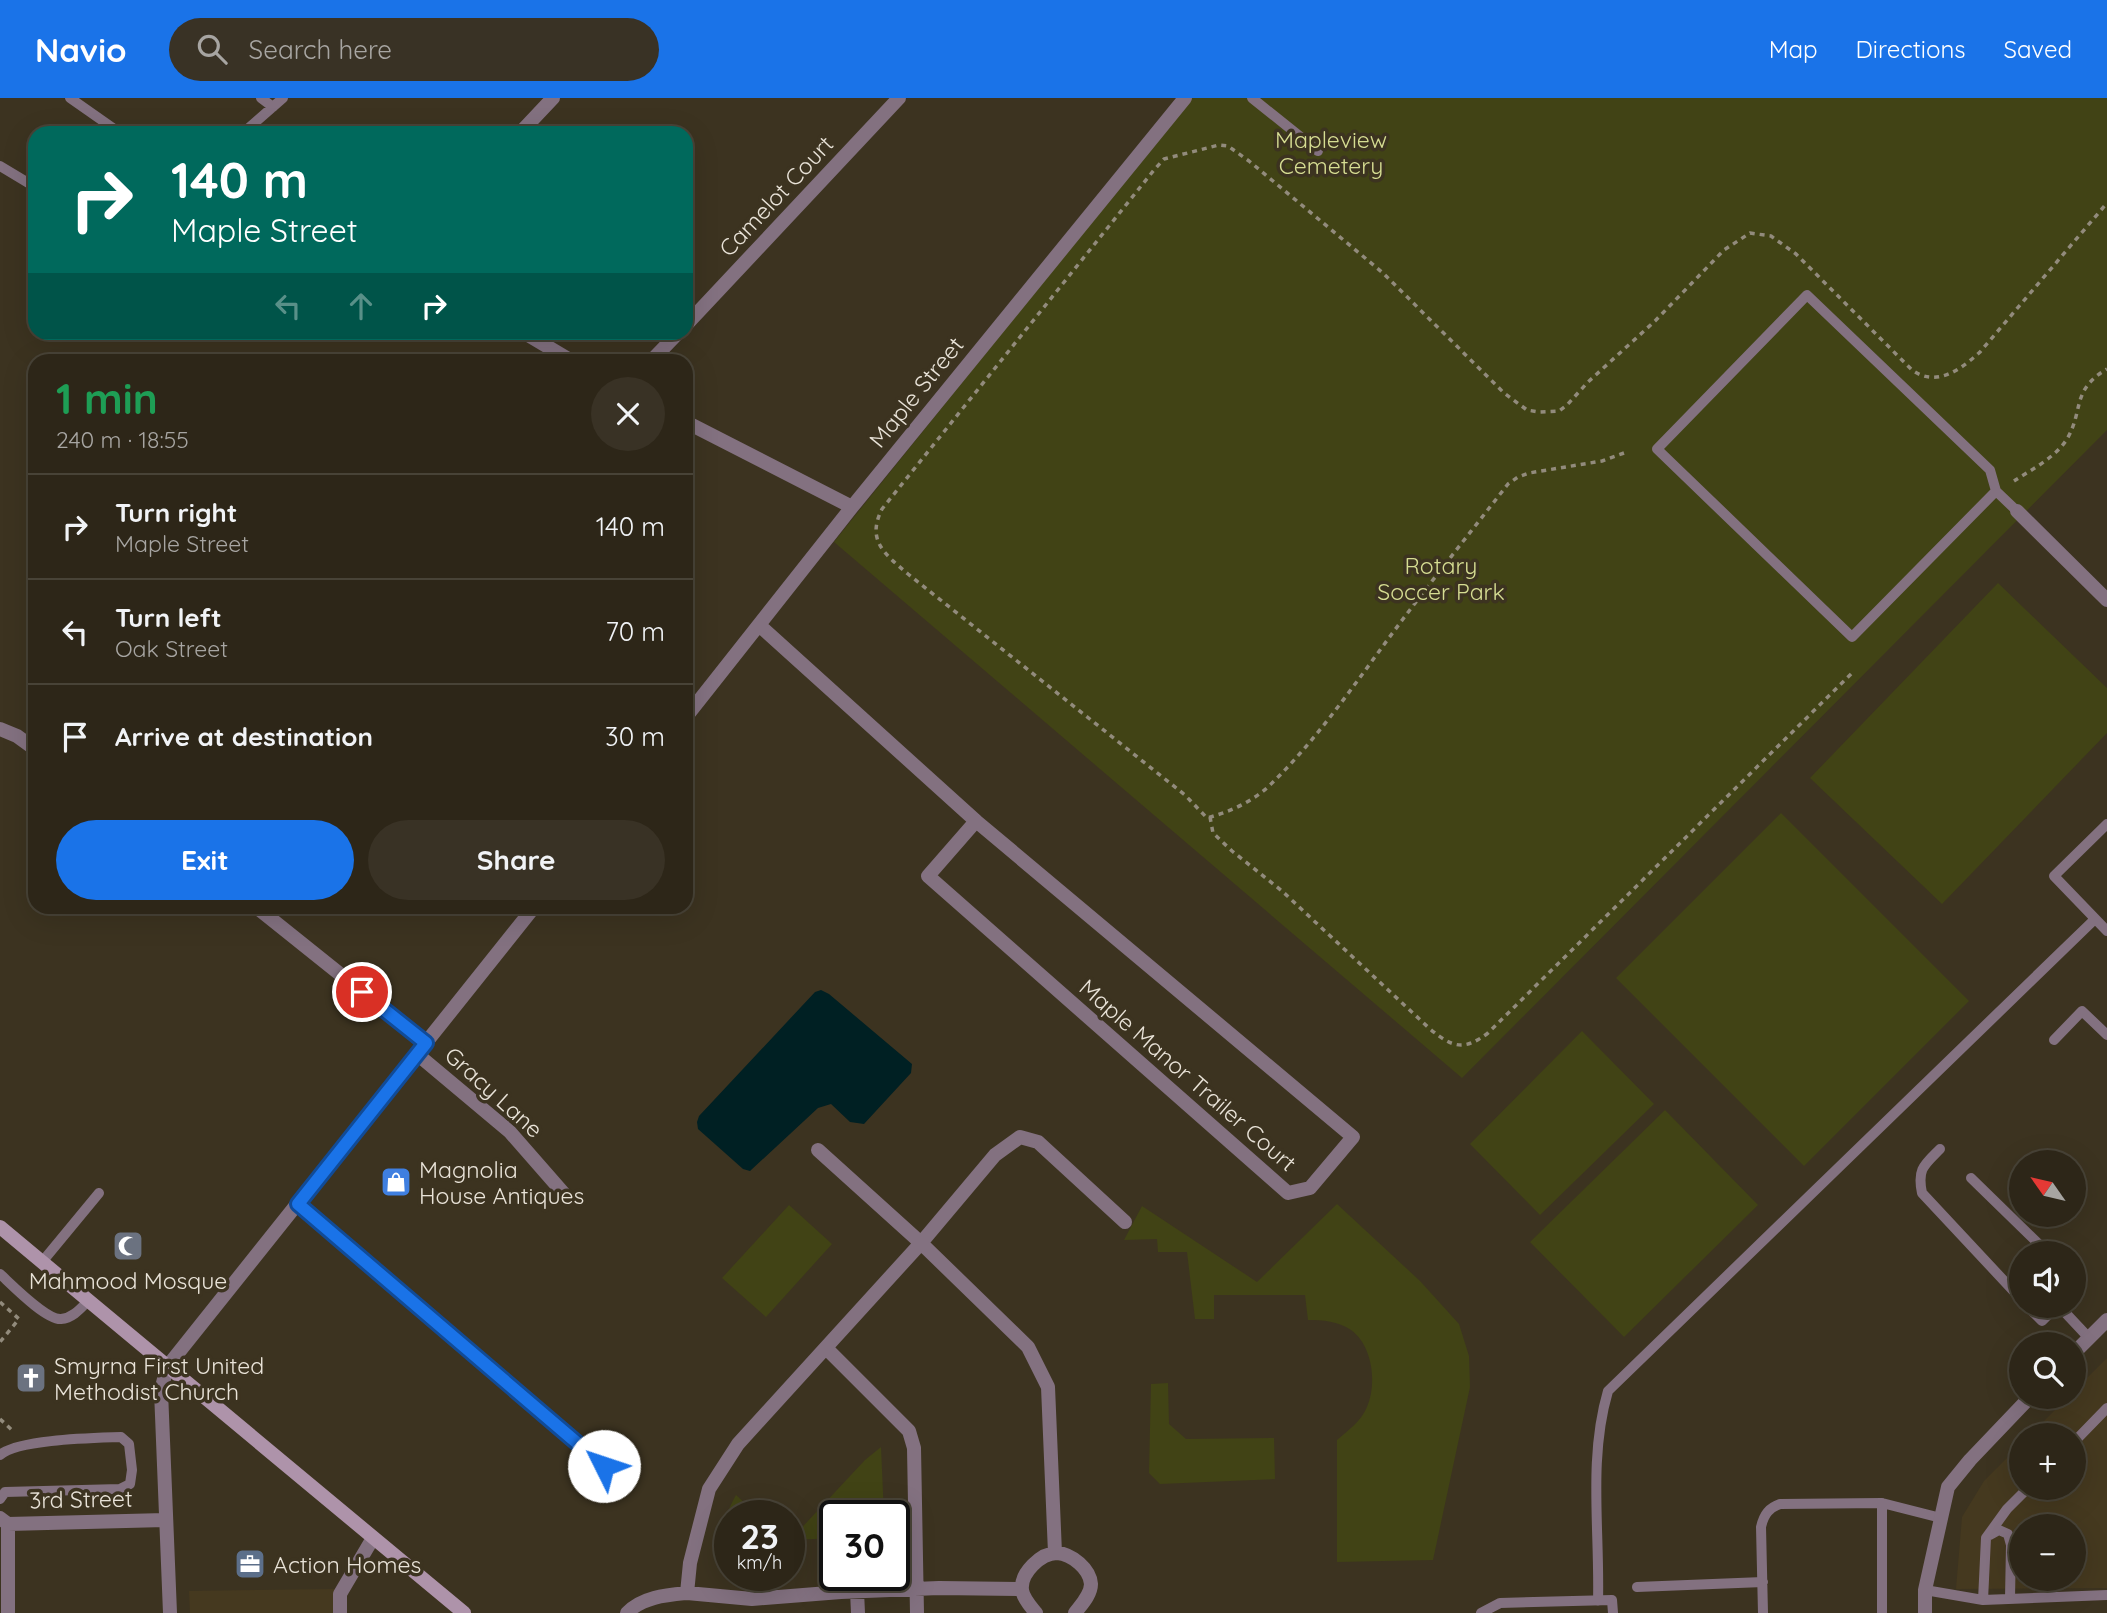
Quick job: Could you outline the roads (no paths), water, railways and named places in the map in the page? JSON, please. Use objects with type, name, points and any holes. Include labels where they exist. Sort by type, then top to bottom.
[{"type":"street","points":[[527,126],[553,98]]},
{"type":"street","name":"Camelot Court","points":[[693,318],[899,98]]},
{"type":"street","name":"Maple Street","points":[[693,708],[852,507],[1185,98]]},
{"type":"street","points":[[536,340],[560,354]]},
{"type":"street","points":[[658,354],[671,340]]},
{"type":"street","points":[[693,426],[852,507]]},
{"type":"street","points":[[2018,511],[2107,600]]},
{"type":"street","name":"Maple Manor Trailer Court","points":[[759,625],[976,821],[1353,1137],[1310,1188],[1288,1193],[928,876],[976,821]]},
{"type":"street","points":[[0,729],[28,744]]},
{"type":"street","name":"Gracy Lane","points":[[264,914],[422,1048],[510,1132],[566,1196]]},
{"type":"street","points":[[170,1613],[161,1391],[167,1367],[530,914]]},
{"type":"street","points":[[687,1593],[690,1563],[709,1489],[738,1444],[921,1243],[995,1155],[1020,1137],[1038,1142],[1125,1222]]},
{"type":"street","points":[[818,1150],[921,1243],[1028,1348],[1048,1387],[1055,1553]]},
{"type":"street","points":[[298,1204],[621,1481]]},
{"type":"street","points":[[0,1227],[464,1613]]},
{"type":"street","points":[[2086,1341],[2107,1320]]},
{"type":"street","points":[[826,1348],[909,1431],[914,1448],[917,1613]]},
{"type":"street","points":[[1926,1613],[1925,1590],[1948,1487],[1969,1460],[2018,1409]]},
{"type":"street","name":"3rd Street","points":[[4,1521],[165,1520]]},
{"type":"street","points":[[4,1521],[8,1613]]},
{"type":"street","points":[[340,1613],[340,1594],[373,1538]]},
{"type":"street","points":[[1036,1613],[1027,1602],[1022,1588],[1027,1572],[1037,1561],[1055,1553],[1073,1558],[1085,1570],[1091,1584],[1087,1598],[1075,1613]]},
{"type":"street","points":[[910,1589],[1022,1588]]},
{"type":"street","points":[[627,1613],[634,1606],[660,1596],[687,1593],[752,1599],[857,1591],[858,1613]]},
{"type":"lane","points":[[70,98],[110,126]]},
{"type":"lane","points":[[261,98],[273,107]]},
{"type":"lane","points":[[251,126],[283,98]]},
{"type":"lane","points":[[1252,98],[1318,151]]},
{"type":"lane","points":[[0,166],[28,183]]},
{"type":"lane","points":[[1996,491],[1852,637],[1657,449],[1807,295],[1990,470],[1996,491],[2018,511]]},
{"type":"lane","points":[[2107,824],[2054,876],[2107,931]]},
{"type":"lane","points":[[1598,1601],[1598,1442],[1608,1391],[2095,919]]},
{"type":"lane","points":[[2054,1040],[2082,1011],[2107,1035]]},
{"type":"lane","points":[[1940,1149],[1922,1167],[1919,1179],[1922,1193],[2009,1287]]},
{"type":"lane","points":[[1971,1178],[2036,1241]]},
{"type":"lane","points":[[42,1262],[99,1193]]},
{"type":"lane","points":[[0,1274],[49,1316],[60,1319],[73,1315],[88,1301]]},
{"type":"lane","points":[[2070,1318],[2089,1338]]},
{"type":"lane","points":[[2086,1430],[2107,1408]]},
{"type":"lane","points":[[0,1455],[11,1449],[69,1440],[121,1437],[129,1444],[132,1470],[131,1484],[121,1489],[5,1492],[0,1499]]},
{"type":"lane","points":[[1983,1600],[1986,1538],[2016,1500]]},
{"type":"lane","points":[[1882,1503],[1882,1613]]},
{"type":"lane","points":[[1763,1613],[1761,1527],[1763,1517],[1770,1508],[1780,1504],[1882,1503],[1941,1518]]},
{"type":"lane","points":[[1986,1538],[1999,1531],[2008,1534],[2011,1545],[2010,1598]]},
{"type":"lane","points":[[1636,1587],[1763,1582]]},
{"type":"lane","points":[[1925,1590],[1983,1600],[2107,1595]]},
{"type":"lane","points":[[1481,1613],[1500,1603],[1612,1600],[1613,1613]]},
{"type":"water","points":[[821,990],[912,1064],[911,1073],[864,1124],[850,1122],[831,1104],[818,1108],[750,1171],[743,1169],[698,1129],[699,1116],[815,992]]},
{"type":"place","name":"Magnolia House Antiques","points":[[396,1182]]},
{"type":"place","name":"Mahmood Mosque","points":[[128,1246]]},
{"type":"place","name":"Smyrna First United Methodist Church","points":[[31,1378]]},
{"type":"place","name":"Action Homes","points":[[250,1564]]},
{"type":"park label","name":"Mapleview Cemetery","points":[[1331,152]]},
{"type":"park label","name":"Rotary Soccer Park","points":[[1441,578]]}]
